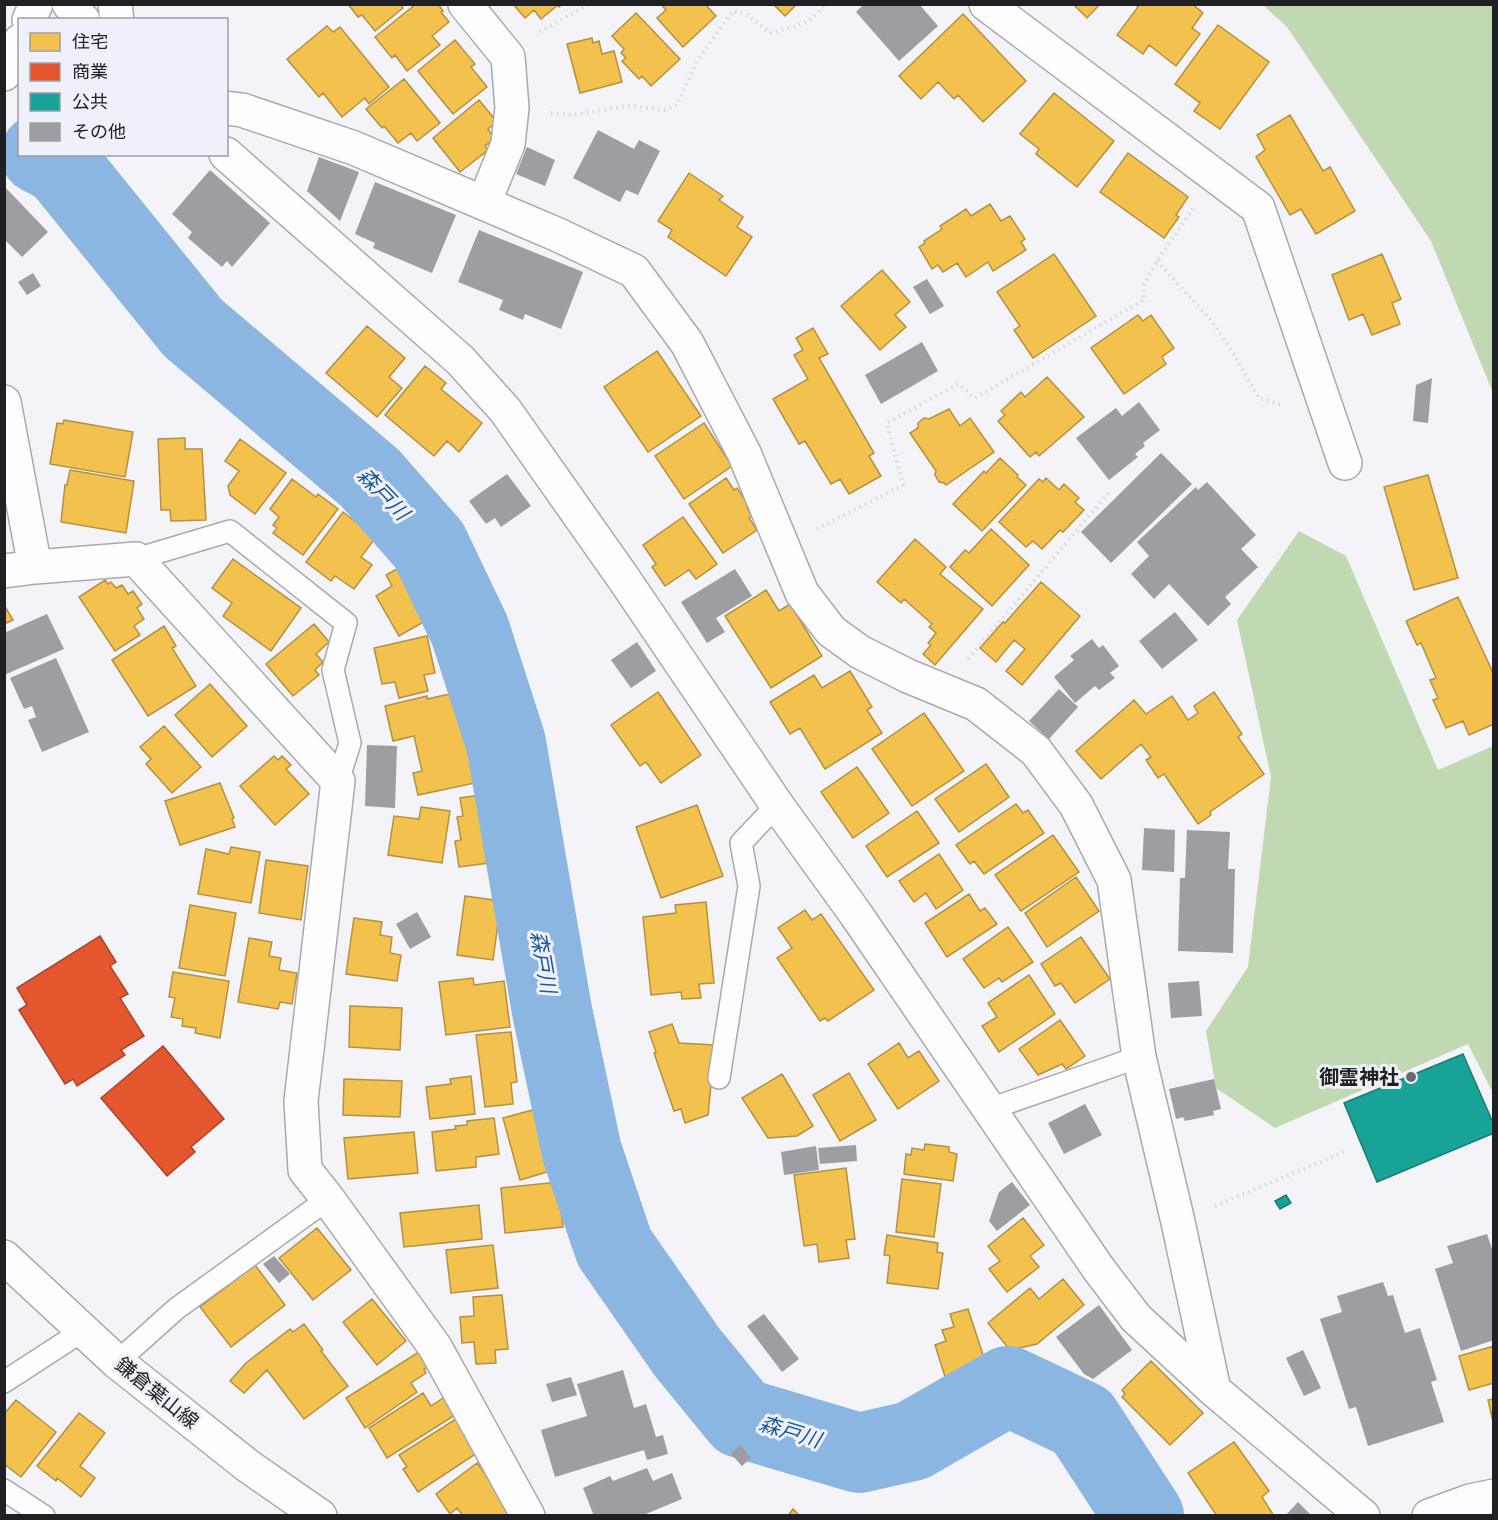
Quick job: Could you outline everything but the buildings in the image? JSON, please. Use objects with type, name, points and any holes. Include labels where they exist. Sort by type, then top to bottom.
[{"type":"street","points":[[30,18],[36,4]]},
{"type":"street","points":[[69,4],[81,18]]},
{"type":"street","points":[[465,4],[508,57],[512,108],[508,144],[484,203]]},
{"type":"street","points":[[986,4],[1258,208],[1345,462]]},
{"type":"street","points":[[4,74],[18,45]]},
{"type":"street","points":[[228,108],[242,110],[354,148],[556,234],[634,271],[687,343],[744,453],[802,593],[831,631],[860,652],[908,676],[976,704],[1036,751],[1076,805],[1114,880],[1139,1057],[1214,1390]]},
{"type":"street","points":[[228,156],[460,360],[505,410],[624,579],[777,805],[855,913],[1098,1268],[1136,1318],[1214,1390],[1363,1515]]},
{"type":"street","points":[[4,402],[20,569],[136,559],[338,781],[301,1101],[305,1170],[435,1347],[528,1515]]},
{"type":"street","name":"鎌倉葉山線","points":[[4,1257],[117,1362],[248,1466],[320,1515]]},
{"type":"street","points":[[1429,1515],[1470,1501],[1494,1496]]},
{"type":"lane","points":[[136,559],[230,531],[346,622],[333,670],[350,743],[338,781]]},
{"type":"lane","points":[[719,1078],[749,886],[741,843],[777,805]]},
{"type":"lane","points":[[990,1109],[1139,1057]]},
{"type":"lane","points":[[117,1362],[176,1309],[328,1199]]},
{"type":"lane","points":[[4,1382],[84,1330]]},
{"type":"lane","points":[[4,1490],[44,1515]]},
{"type":"path","points":[[508,57],[543,30],[589,4]]},
{"type":"path","points":[[512,108],[572,116],[630,106],[665,110],[677,105],[697,61],[733,11],[746,14],[770,33],[800,26],[816,16],[825,4]]},
{"type":"path","points":[[783,546],[903,485],[887,423],[958,384],[975,398],[1144,300],[1143,286],[1157,261],[1216,176]]},
{"type":"path","points":[[1157,261],[1210,319],[1259,398],[1286,406],[1323,398]]},
{"type":"path","points":[[942,690],[1111,490]]},
{"type":"path","points":[[1268,1184],[1344,1152]]},
{"type":"green space","points":[[1263,5],[1493,5],[1493,393],[1431,241],[1287,27]]},
{"type":"green space","points":[[1299,531],[1346,556],[1438,770],[1493,746],[1493,1093],[1468,1044],[1275,1128],[1216,1088],[1206,1031],[1248,967],[1271,777],[1237,620]]},
{"type":"waterway","name":"森戸川","points":[[44,156],[61,165],[193,328],[370,478],[429,545],[470,631],[506,743],[552,1011],[582,1152],[614,1247],[687,1352],[741,1418],[859,1453],[912,1441],[1008,1386],[1082,1421],[1144,1516]]},
{"type":"place","name":"御霊神社","points":[[1411,1077]]}]
